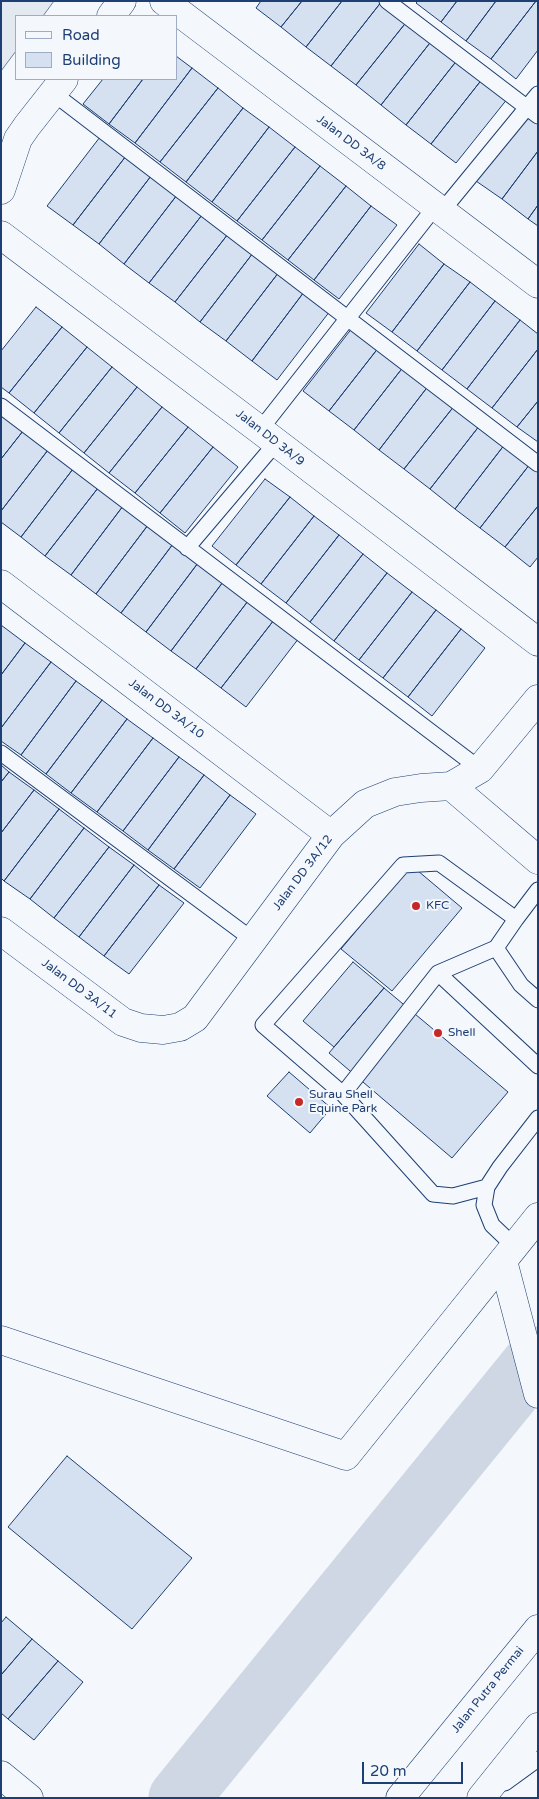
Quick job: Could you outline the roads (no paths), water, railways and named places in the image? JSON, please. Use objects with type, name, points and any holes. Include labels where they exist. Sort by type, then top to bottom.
[{"type":"street","points":[[112,15],[122,1]]},
{"type":"street","name":"Jalan DD 3A/8","points":[[164,1],[538,284]]},
{"type":"street","points":[[1,190],[18,139],[58,86]]},
{"type":"street","name":"Jalan DD 3A/9","points":[[1,235],[538,642]]},
{"type":"street","name":"Jalan DD 3A/10","points":[[1,584],[331,834]]},
{"type":"street","name":"Jalan DD 3A/12","points":[[163,1030],[180,1027],[195,1018],[331,834],[365,804],[395,792],[451,786],[480,769],[538,699]]},
{"type":"street","points":[[451,786],[538,860]]},
{"type":"street","name":"Jalan DD 3A/11","points":[[1,931],[123,1022],[142,1028],[163,1030]]},
{"type":"street","points":[[1,1340],[346,1456],[538,1216]]},
{"type":"street","points":[[508,1254],[514,1304],[538,1394]]},
{"type":"street","name":"Jalan Putra Permai","points":[[400,1798],[538,1628]]},
{"type":"street","points":[[483,1798],[538,1727]]},
{"type":"street","points":[[1,1775],[29,1798]]},
{"type":"lane","points":[[387,1],[533,112]]},
{"type":"lane","points":[[58,86],[347,319],[538,464]]},
{"type":"lane","points":[[187,548],[268,437],[347,319],[438,209],[533,112],[538,94]]},
{"type":"lane","points":[[1,406],[480,769]]},
{"type":"lane","points":[[1,753],[253,940]]},
{"type":"lane","points":[[487,1187],[453,1196],[433,1194],[343,1094],[263,1025],[403,865],[439,863],[516,919]]},
{"type":"lane","points":[[343,1094],[438,973],[496,948],[538,890]]},
{"type":"lane","points":[[496,948],[521,985],[538,1000]]},
{"type":"lane","points":[[438,973],[538,1066]]},
{"type":"lane","points":[[508,1254],[492,1225],[484,1205],[487,1187],[538,1118]]},
{"type":"lane","points":[[483,1798],[538,1759]]},
{"type":"waterway","points":[[179,1798],[538,1357]]},
{"type":"place","name":"KFC","points":[[416,906]]},
{"type":"place","name":"Shell","points":[[438,1033]]},
{"type":"place","name":"Surau Shell Equine Park","points":[[299,1102]]}]
